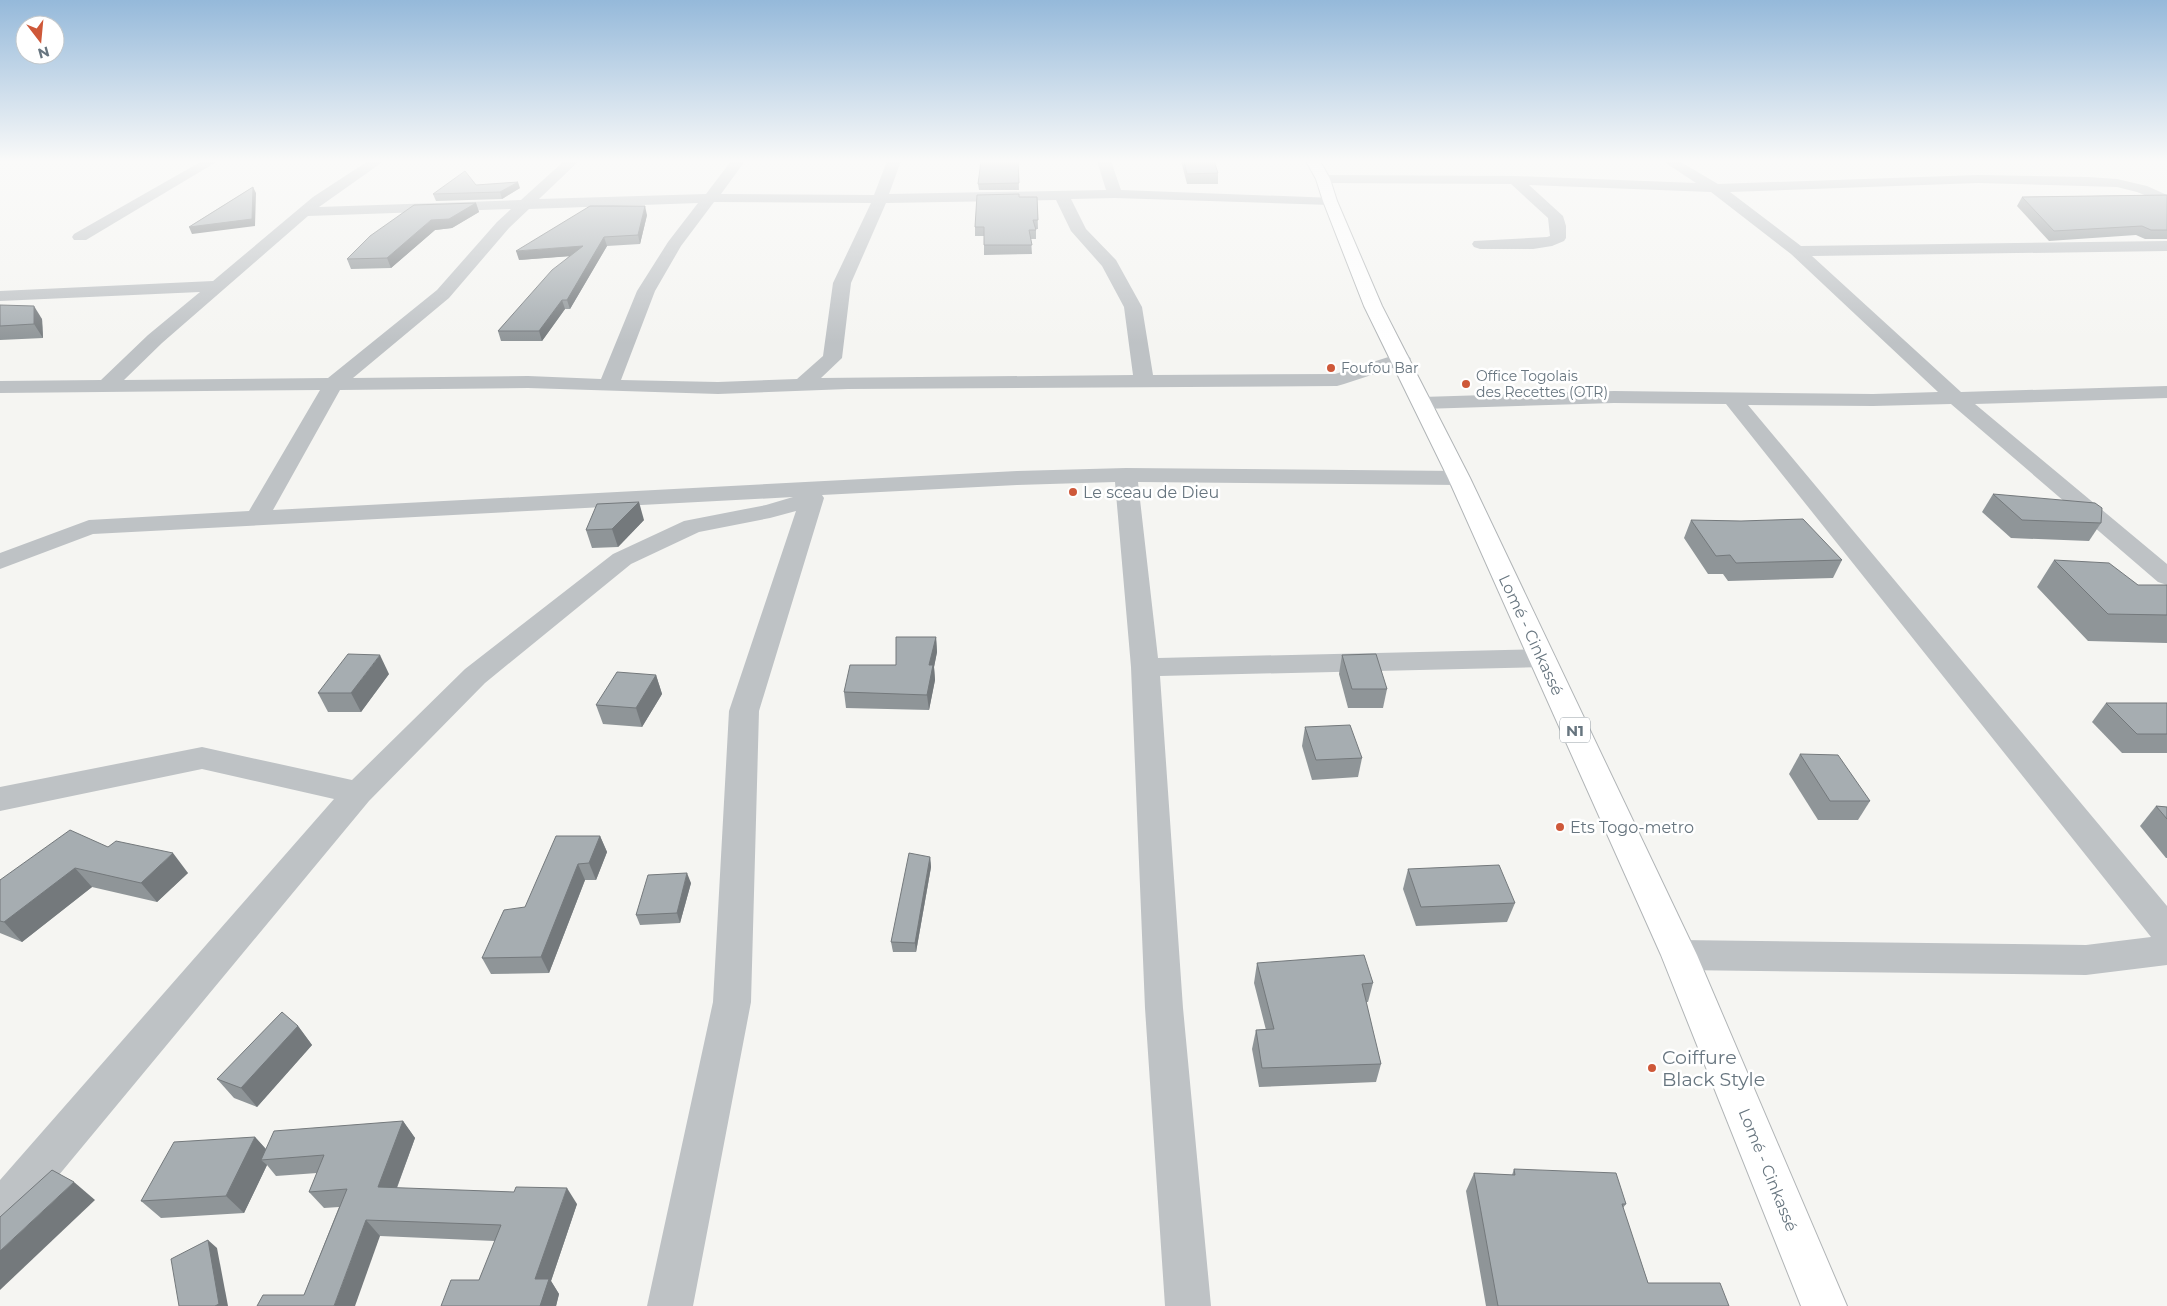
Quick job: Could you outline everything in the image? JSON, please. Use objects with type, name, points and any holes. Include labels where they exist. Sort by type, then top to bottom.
[{"type":"highway","name":"Lomé - Cinkassé","points":[[1339,222],[1373,306],[1459,478],[1679,955],[1824,1306]]},
{"type":"street","points":[[80,238],[107,222]]},
{"type":"street","points":[[106,386],[155,339],[294,222]]},
{"type":"street","points":[[257,518],[334,383],[443,294],[506,222]]},
{"type":"street","points":[[610,384],[646,291],[691,222]]},
{"type":"street","points":[[803,384],[832,358],[842,283],[870,222]]},
{"type":"street","points":[[1075,222],[1079,231],[1110,264],[1116,280],[1133,307],[1144,380]]},
{"type":"street","points":[[1480,244],[1535,244],[1555,241],[1558,238],[1557,222]]},
{"type":"street","points":[[1762,222],[1797,250],[1955,398],[2167,577]]},
{"type":"street","points":[[1797,250],[2167,246]]},
{"type":"street","points":[[0,296],[218,286]]},
{"type":"street","points":[[0,387],[528,382],[718,388],[803,384],[1337,380],[1401,359]]},
{"type":"street","points":[[1422,403],[1614,397],[1732,399],[1955,398],[2167,392]]},
{"type":"street","points":[[1732,399],[2167,931]]},
{"type":"street","points":[[0,562],[89,527],[813,494],[1017,478],[1126,475],[1459,478]]},
{"type":"street","points":[[1126,475],[1145,667],[1164,1008],[1188,1306]]},
{"type":"street","points":[[0,1213],[358,793],[474,676],[622,559],[692,526],[770,511],[813,494]]},
{"type":"street","points":[[670,1306],[732,1002],[744,711],[813,494]]},
{"type":"street","points":[[1145,667],[1542,658]]},
{"type":"street","points":[[0,799],[202,758],[358,793]]},
{"type":"street","points":[[1679,955],[2086,960],[2167,950]]},
{"type":"building","points":[[197,222],[229,222],[189,227]]},
{"type":"building","points":[[390,222],[429,222],[387,258],[347,259],[370,236]]},
{"type":"building","points":[[564,222],[641,222],[638,235],[604,237],[567,300],[562,300],[539,331],[498,331],[552,270],[583,246],[516,251]]},
{"type":"building","points":[[975,222],[1034,222],[1036,230],[1029,230],[1032,245],[984,245],[984,227],[975,227]]},
{"type":"building","points":[[2045,222],[2167,222],[2167,230],[2151,230],[2142,226],[2054,231]]},
{"type":"building","points":[[0,305],[34,306],[34,324],[0,326]]},
{"type":"building","points":[[1993,494],[2095,503],[2102,508],[2101,523],[2022,520]]},
{"type":"building","points":[[639,502],[612,529],[586,530],[597,504]]},
{"type":"building","points":[[1803,519],[1842,560],[1736,563],[1730,555],[1716,556],[1691,520],[1741,521]]},
{"type":"building","points":[[2054,560],[2109,563],[2138,585],[2167,585],[2167,615],[2108,614]]},
{"type":"building","points":[[896,637],[936,637],[929,665],[933,665],[927,695],[844,692],[850,665],[896,665]]},
{"type":"building","points":[[348,654],[380,655],[351,693],[318,693]]},
{"type":"building","points":[[1376,654],[1387,689],[1352,689],[1342,655]]},
{"type":"building","points":[[617,672],[656,675],[636,708],[596,705]]},
{"type":"building","points":[[2106,703],[2167,703],[2167,734],[2137,734]]},
{"type":"building","points":[[1350,725],[1362,758],[1316,760],[1305,727]]},
{"type":"building","points":[[1800,754],[1838,755],[1870,801],[1830,801]]},
{"type":"building","points":[[2156,806],[2167,807],[2167,819]]},
{"type":"building","points":[[70,830],[108,847],[116,841],[173,853],[141,883],[75,868],[4,922],[0,921],[0,880]]},
{"type":"building","points":[[556,836],[600,836],[589,863],[578,864],[541,957],[482,958],[504,910],[525,907]]},
{"type":"building","points":[[909,853],[930,857],[915,943],[891,942]]},
{"type":"building","points":[[1499,865],[1515,903],[1421,907],[1408,869]]},
{"type":"building","points":[[687,873],[677,913],[636,915],[648,875]]},
{"type":"building","points":[[1364,955],[1373,983],[1362,984],[1381,1064],[1262,1068],[1256,1030],[1274,1029],[1257,963]]},
{"type":"building","points":[[282,1012],[298,1026],[241,1088],[217,1079]]},
{"type":"building","points":[[403,1121],[378,1187],[514,1192],[516,1187],[567,1188],[535,1279],[549,1279],[540,1306],[441,1306],[451,1280],[479,1280],[501,1225],[366,1220],[334,1306],[257,1306],[263,1295],[304,1295],[347,1189],[309,1192],[324,1155],[261,1160],[274,1131]]},
{"type":"building","points":[[255,1137],[226,1196],[141,1201],[174,1142]]},
{"type":"building","points":[[1514,1169],[1616,1173],[1626,1204],[1622,1204],[1648,1283],[1720,1283],[1729,1306],[1498,1306],[1474,1173],[1515,1175]]},
{"type":"building","points":[[52,1170],[74,1182],[0,1251],[0,1217]]},
{"type":"building","points":[[208,1240],[219,1304],[215,1306],[179,1306],[171,1259]]},
{"type":"place","name":"Foufou Bar","points":[[1331,368]]},
{"type":"place","name":"Office Togolais des Recettes (OTR)","points":[[1466,384]]},
{"type":"place","name":"Le sceau de Dieu","points":[[1073,492]]},
{"type":"place","name":"Ets Togo-metro","points":[[1560,827]]},
{"type":"place","name":"Coiffure Black Style","points":[[1652,1068]]}]
